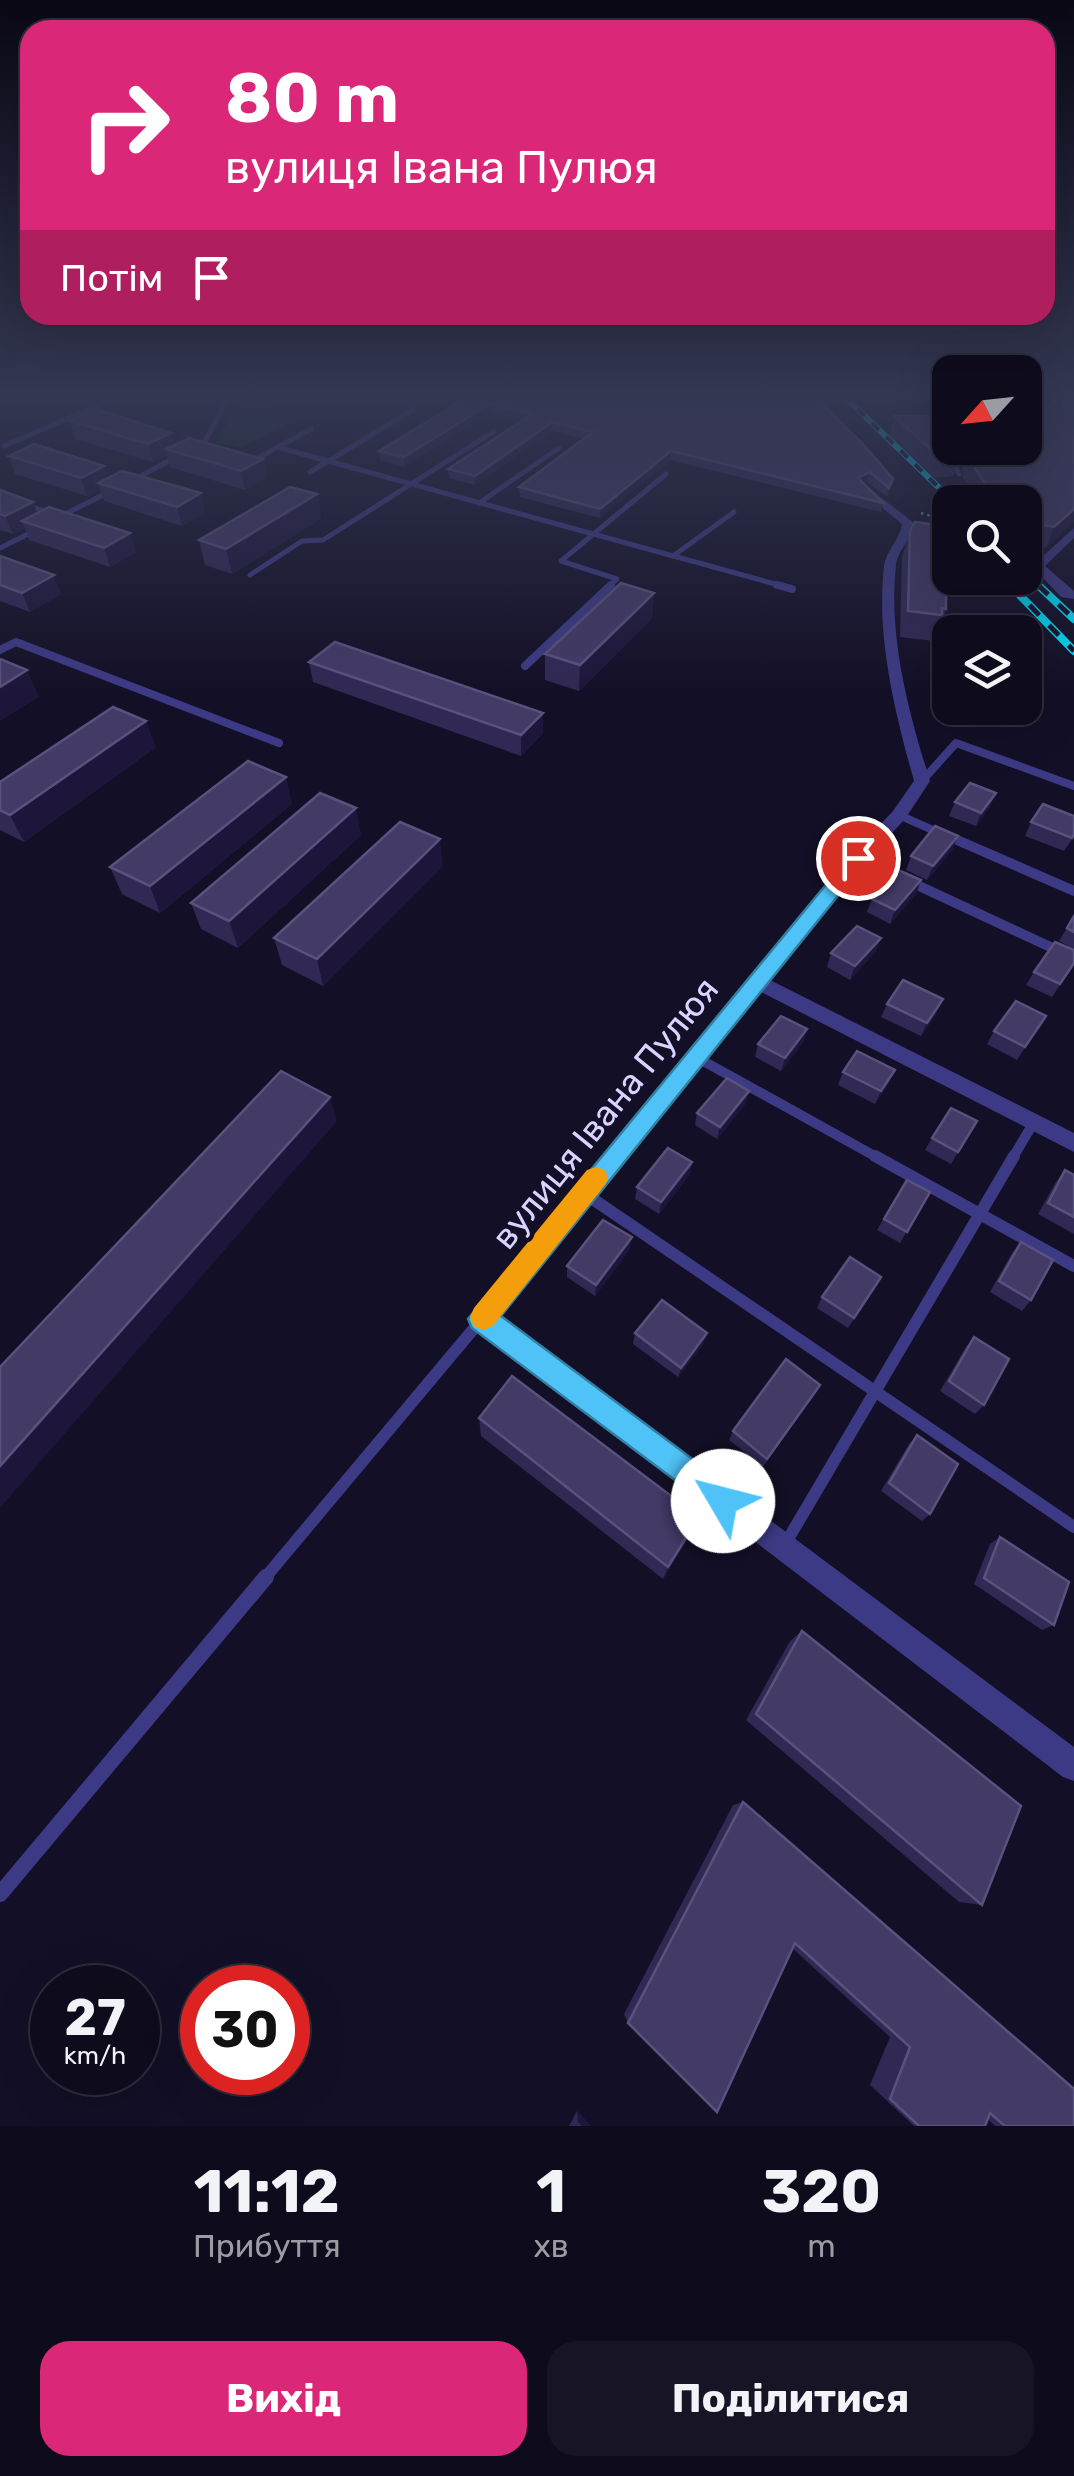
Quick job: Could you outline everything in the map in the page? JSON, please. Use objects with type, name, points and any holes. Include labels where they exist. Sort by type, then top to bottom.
[{"type":"street","points":[[873,494],[905,518],[909,530],[890,559],[889,648],[903,720],[922,782]]},
{"type":"street","points":[[1070,594],[1038,566],[1074,532]]},
{"type":"street","name":"вулиця Івана Пулюя","points":[[482,1319],[858,858],[899,815],[922,782]]},
{"type":"street","name":"вулиця Івана Пулюя","points":[[758,982],[1074,1143]]},
{"type":"street","points":[[482,1319],[1074,1766]]},
{"type":"lane","points":[[0,548],[104,494]]},
{"type":"lane","points":[[250,575],[302,542],[323,540],[395,494]]},
{"type":"lane","points":[[448,494],[792,590]]},
{"type":"lane","points":[[479,503],[492,494]]},
{"type":"lane","points":[[525,666],[617,579],[562,562],[641,494]]},
{"type":"lane","points":[[0,496],[80,523]]},
{"type":"lane","points":[[672,556],[734,512]]},
{"type":"lane","points":[[0,650],[16,642],[279,743]]},
{"type":"lane","points":[[922,782],[956,744],[1074,786]]},
{"type":"lane","points":[[899,815],[1074,891]]},
{"type":"lane","points":[[858,858],[1074,958]]},
{"type":"lane","points":[[696,1058],[1074,1266]]},
{"type":"lane","points":[[783,1547],[1034,1122]]},
{"type":"lane","points":[[584,1193],[1074,1527]]},
{"type":"lane","points":[[0,1894],[482,1319]]},
{"type":"path","points":[[896,511],[932,518]]},
{"type":"building","points":[[0,494],[33,502],[5,516],[0,514]]},
{"type":"building","points":[[135,494],[199,494],[177,507]]},
{"type":"building","points":[[278,494],[317,494],[226,549],[199,540]]},
{"type":"building","points":[[546,494],[618,494],[600,509]]},
{"type":"building","points":[[847,494],[874,494],[883,503]]},
{"type":"building","points":[[1042,494],[1074,494],[1074,509],[1054,527],[1042,525]]},
{"type":"building","points":[[49,507],[130,533],[104,548],[22,521]]},
{"type":"building","points":[[915,522],[932,524],[932,595],[946,595],[942,615],[908,611],[910,531]]},
{"type":"building","points":[[0,556],[54,575],[22,593],[0,585]]},
{"type":"building","points":[[621,583],[654,593],[580,665],[545,654]]},
{"type":"building","points":[[335,642],[543,713],[521,735],[309,662]]},
{"type":"building","points":[[0,659],[27,670],[0,687]]},
{"type":"building","points":[[113,707],[146,721],[10,815],[0,810],[0,782]]},
{"type":"building","points":[[248,761],[286,777],[150,886],[110,867]]},
{"type":"building","points":[[970,783],[996,793],[981,813],[955,802]]},
{"type":"building","points":[[320,793],[356,808],[229,921],[191,903]]},
{"type":"building","points":[[1043,804],[1074,816],[1072,838],[1031,822]]},
{"type":"building","points":[[400,822],[440,839],[317,959],[274,938]]},
{"type":"building","points":[[935,826],[958,836],[933,866],[911,856]]},
{"type":"building","points":[[898,870],[921,880],[895,910],[872,899]]},
{"type":"building","points":[[857,926],[881,938],[855,966],[831,953]]},
{"type":"building","points":[[1055,942],[1074,950],[1074,963],[1060,984],[1034,972]]},
{"type":"building","points":[[903,980],[943,999],[927,1023],[887,1004]]},
{"type":"building","points":[[1016,1001],[1046,1016],[1025,1047],[994,1031]]},
{"type":"building","points":[[781,1016],[807,1029],[785,1058],[758,1044]]},
{"type":"building","points":[[857,1051],[895,1070],[881,1091],[843,1072]]},
{"type":"building","points":[[281,1071],[330,1097],[0,1466],[0,1367]]},
{"type":"building","points":[[727,1078],[749,1091],[720,1127],[697,1113]]},
{"type":"building","points":[[951,1108],[977,1121],[958,1152],[932,1138]]},
{"type":"building","points":[[668,1148],[692,1162],[661,1202],[637,1187]]},
{"type":"building","points":[[1065,1170],[1074,1175],[1074,1217],[1048,1203]]},
{"type":"building","points":[[907,1180],[930,1192],[907,1232],[884,1219]]},
{"type":"building","points":[[603,1220],[632,1237],[596,1285],[567,1266]]},
{"type":"building","points":[[1021,1242],[1053,1260],[1031,1300],[999,1281]]},
{"type":"building","points":[[850,1257],[881,1277],[854,1318],[822,1297]]},
{"type":"building","points":[[662,1300],[707,1333],[681,1368],[635,1333]]},
{"type":"building","points":[[974,1337],[1009,1359],[984,1405],[949,1381]]},
{"type":"building","points":[[786,1359],[820,1385],[767,1459],[733,1431]]},
{"type":"building","points":[[512,1376],[699,1517],[668,1567],[479,1418]]},
{"type":"building","points":[[917,1435],[958,1464],[930,1514],[889,1483]]},
{"type":"building","points":[[1000,1537],[1069,1582],[1054,1625],[984,1578]]},
{"type":"building","points":[[802,1631],[1021,1806],[982,1905],[756,1714]]},
{"type":"building","points":[[743,1802],[1074,2089],[1074,2126],[1005,2126],[990,2113],[985,2126],[919,2126],[890,2099],[910,2047],[795,1943],[717,2112],[628,2023]]},
{"type":"railway","points":[[1042,589],[1074,619]]},
{"type":"railway","points":[[1020,595],[1074,651]]},
{"type":"slow traffic","points":[[483,1317],[596,1178]]},
{"type":"route","points":[[723,1501],[482,1319],[858,858]]}]
